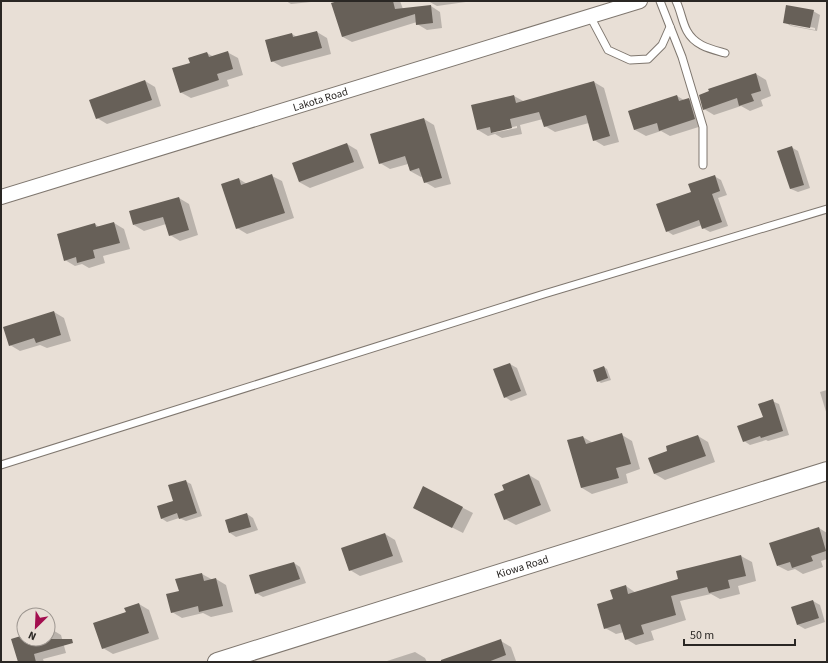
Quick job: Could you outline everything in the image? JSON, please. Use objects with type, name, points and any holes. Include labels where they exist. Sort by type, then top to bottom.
[{"type":"street","name":"Lakota Road","points":[[1,197],[640,1]]},
{"type":"street","name":"Kiowa Road","points":[[217,662],[827,471]]},
{"type":"lane","points":[[660,1],[682,57],[703,127],[703,165]]},
{"type":"lane","points":[[676,1],[687,32],[696,42],[708,49],[725,53]]},
{"type":"lane","points":[[590,16],[608,50],[630,60],[648,59],[662,45],[670,27]]},
{"type":"lane","points":[[1,465],[544,294],[827,209]]},
{"type":"building","points":[[338,1],[393,1],[395,9],[431,5],[433,23],[416,25],[415,14],[342,37],[331,3]]},
{"type":"building","points":[[786,5],[814,10],[810,28],[783,23]]},
{"type":"building","points":[[317,31],[322,48],[271,62],[265,40],[292,33],[293,37]]},
{"type":"building","points":[[228,51],[233,69],[217,74],[219,80],[180,93],[172,68],[190,63],[188,58],[207,52],[209,57]]},
{"type":"building","points":[[756,73],[761,91],[751,94],[754,101],[739,106],[737,98],[703,110],[699,95],[709,91],[708,89]]},
{"type":"building","points":[[145,80],[152,100],[96,119],[89,100]]},
{"type":"building","points":[[594,81],[610,136],[593,141],[586,115],[544,127],[539,112],[510,119],[512,128],[491,133],[490,127],[477,130],[471,105],[514,95],[516,103]]},
{"type":"building","points":[[677,95],[679,101],[689,98],[695,119],[659,131],[657,123],[634,130],[628,111]]},
{"type":"building","points":[[424,118],[442,178],[424,183],[419,168],[410,171],[405,156],[379,164],[370,134]]},
{"type":"building","points":[[347,143],[354,162],[299,182],[292,163]]},
{"type":"building","points":[[792,146],[804,185],[790,189],[777,151]]},
{"type":"building","points":[[272,174],[285,213],[236,229],[221,184],[239,178],[241,185]]},
{"type":"building","points":[[715,175],[720,191],[712,194],[722,222],[702,229],[699,220],[666,232],[656,204],[691,192],[688,184]]},
{"type":"building","points":[[179,197],[189,230],[169,236],[163,217],[133,225],[129,211]]},
{"type":"building","points":[[114,222],[120,243],[93,250],[95,258],[77,263],[76,257],[64,261],[57,234],[95,223],[96,227]]},
{"type":"building","points":[[54,311],[61,335],[36,343],[34,338],[9,346],[3,327]]},
{"type":"building","points":[[510,363],[521,391],[504,398],[493,369]]},
{"type":"building","points":[[604,366],[608,378],[597,382],[593,370]]},
{"type":"building","points":[[773,399],[783,431],[761,438],[760,436],[743,442],[737,426],[763,417],[758,404]]},
{"type":"building","points":[[622,433],[631,464],[616,468],[619,478],[581,488],[567,440],[583,436],[586,444]]},
{"type":"building","points":[[698,435],[706,456],[654,474],[648,458],[667,451],[666,446]]},
{"type":"building","points":[[529,474],[541,505],[504,520],[494,494],[504,490],[502,485]]},
{"type":"building","points":[[186,480],[197,513],[179,519],[177,513],[161,519],[157,506],[173,501],[168,485]]},
{"type":"building","points":[[423,486],[463,507],[452,528],[413,508]]},
{"type":"building","points":[[247,513],[251,527],[229,533],[225,520]]},
{"type":"building","points":[[819,527],[826,551],[811,556],[813,561],[792,568],[790,562],[777,566],[769,543]]},
{"type":"building","points":[[385,533],[393,556],[349,571],[341,548]]},
{"type":"building","points":[[741,555],[746,576],[728,580],[730,588],[709,593],[707,587],[671,596],[676,615],[641,625],[644,634],[625,640],[620,624],[604,629],[597,604],[613,599],[610,590],[626,585],[628,594],[678,579],[676,571]]},
{"type":"building","points":[[294,562],[300,579],[255,594],[249,575]]},
{"type":"building","points":[[202,573],[204,581],[216,578],[223,606],[199,612],[198,606],[171,613],[166,594],[179,591],[175,579]]},
{"type":"building","points":[[813,600],[819,618],[797,625],[791,607]]},
{"type":"building","points":[[139,603],[149,633],[102,649],[93,623],[126,612],[124,608]]},
{"type":"building","points":[[16,637],[16,647],[56,647],[56,639],[72,639],[73,643],[34,654],[36,662],[18,662],[11,639]]},
{"type":"building","points":[[501,639],[506,655],[488,662],[441,662],[441,660]]}]
